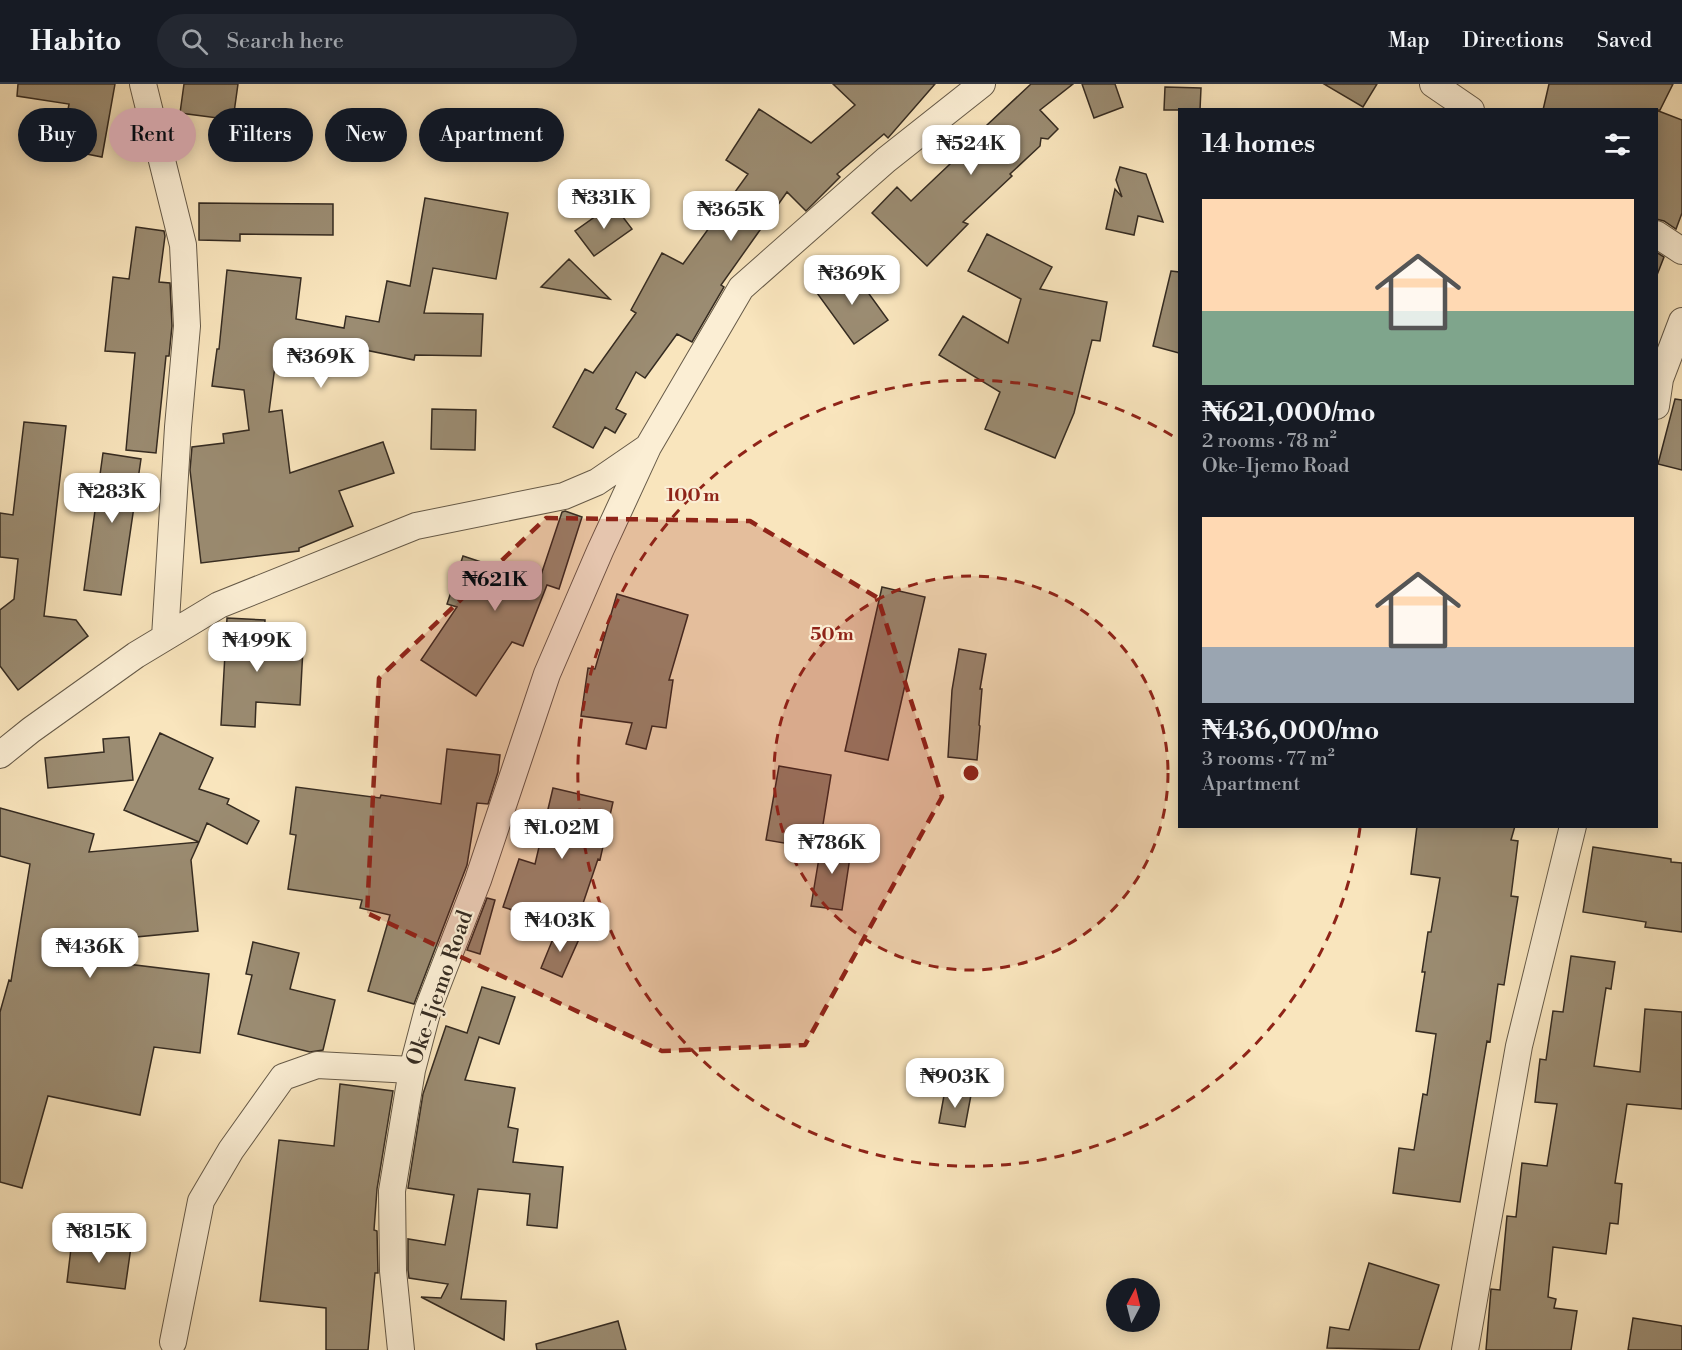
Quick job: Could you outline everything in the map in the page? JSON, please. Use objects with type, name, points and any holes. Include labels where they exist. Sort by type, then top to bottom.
[{"type":"street","points":[[143,84],[183,244],[187,326],[178,427],[165,637]]},
{"type":"street","name":"Oke-Ijemo Road","points":[[401,1350],[393,1271],[392,1191],[412,1071],[428,1009],[477,880],[547,674],[600,550],[648,447],[741,288],[886,160],[982,84]]},
{"type":"street","points":[[1433,84],[1468,108]]},
{"type":"street","points":[[1658,235],[1682,250]]},
{"type":"street","points":[[1658,392],[1660,379],[1682,321]]},
{"type":"street","points":[[0,755],[136,655],[219,605],[416,526],[572,492],[597,482],[648,447]]},
{"type":"street","points":[[1465,1350],[1519,1046],[1573,828]]},
{"type":"street","points":[[173,1342],[201,1202],[231,1149],[283,1077],[317,1065],[412,1071]]},
{"type":"highlighted area","points":[[546,518],[750,521],[878,598],[942,797],[805,1045],[662,1051],[367,913],[379,678]]},
{"type":"building","points":[[18,84],[115,84],[102,157],[97,156],[97,108],[68,108],[69,104],[17,96]]},
{"type":"building","points":[[184,84],[238,84],[235,108],[208,108],[208,117],[196,115],[196,108],[181,108]]},
{"type":"building","points":[[833,84],[935,84],[888,138],[884,134],[837,174],[840,177],[806,211],[787,192],[721,285],[724,287],[692,342],[677,334],[645,378],[636,372],[616,409],[626,414],[615,433],[605,427],[593,448],[553,427],[585,369],[593,373],[636,313],[631,310],[662,253],[683,264],[748,174],[726,160],[759,109],[811,143],[855,105]]},
{"type":"building","points":[[1031,84],[1073,84],[1040,110],[1058,129],[1048,139],[1041,138],[1040,146],[963,222],[968,224],[927,266],[872,213],[897,187],[911,201]]},
{"type":"building","points":[[1082,84],[1115,84],[1123,107],[1094,118]]},
{"type":"building","points":[[1324,84],[1377,84],[1363,107]]},
{"type":"building","points":[[1549,84],[1673,84],[1660,110],[1658,108],[1543,108]]},
{"type":"building","points":[[1165,87],[1201,88],[1200,108],[1164,110]]},
{"type":"building","points":[[1658,111],[1682,120],[1682,213],[1676,229],[1658,220]]},
{"type":"building","points":[[1120,167],[1146,174],[1163,222],[1138,216],[1134,235],[1106,229],[1115,189],[1122,197],[1116,180]]},
{"type":"building","points":[[425,198],[508,213],[496,279],[433,268],[424,313],[483,314],[481,356],[415,355],[414,360],[365,350],[362,366],[277,351],[269,412],[282,410],[290,473],[383,442],[394,473],[339,491],[353,526],[299,548],[299,551],[201,563],[190,470],[192,447],[224,443],[223,434],[249,430],[244,390],[212,386],[217,349],[219,349],[227,270],[301,278],[296,319],[344,328],[346,316],[379,322],[387,281],[410,286]]},
{"type":"building","points":[[199,203],[333,204],[333,235],[240,234],[240,241],[199,240]]},
{"type":"building","points":[[613,204],[632,229],[594,256],[575,231]]},
{"type":"building","points":[[136,227],[164,231],[159,282],[170,283],[172,326],[169,356],[166,356],[156,453],[126,450],[135,353],[105,351],[113,277],[129,279]]},
{"type":"building","points":[[987,234],[1052,267],[1040,289],[1107,302],[1100,341],[1092,340],[1074,413],[1055,458],[985,429],[1000,392],[939,355],[963,316],[1008,343],[1021,299],[968,271]]},
{"type":"building","points":[[1658,253],[1664,257],[1658,272]]},
{"type":"building","points":[[569,259],[610,299],[541,287]]},
{"type":"building","points":[[851,269],[888,320],[854,344],[817,293]]},
{"type":"building","points":[[1171,271],[1178,272],[1178,353],[1153,346]]},
{"type":"building","points":[[1675,399],[1682,400],[1682,470],[1658,464]]},
{"type":"building","points":[[432,409],[476,410],[475,450],[431,449]]},
{"type":"building","points":[[24,422],[66,426],[44,616],[76,620],[88,636],[18,690],[0,666],[0,610],[14,599],[18,559],[0,557],[0,513],[13,515]]},
{"type":"building","points":[[103,453],[141,459],[121,595],[84,590]]},
{"type":"building","points":[[562,512],[582,517],[559,589],[547,585],[523,646],[512,642],[476,696],[421,660],[457,607],[447,604],[463,556],[539,581]]},
{"type":"building","points":[[882,587],[925,597],[888,760],[845,751]]},
{"type":"building","points":[[617,594],[688,615],[669,680],[673,680],[666,728],[652,726],[646,749],[626,744],[632,723],[581,716],[588,668],[595,669]]},
{"type":"building","points":[[227,618],[265,620],[264,646],[303,648],[300,705],[256,702],[255,727],[221,725]]},
{"type":"building","points":[[959,649],[986,654],[980,689],[982,689],[977,760],[948,757],[952,690]]},
{"type":"building","points":[[160,733],[213,758],[199,789],[229,799],[227,804],[259,821],[247,844],[207,823],[199,842],[124,810]]},
{"type":"building","points":[[129,737],[133,780],[48,788],[45,758],[104,752],[103,739]]},
{"type":"building","points":[[447,749],[500,755],[498,772],[488,804],[477,803],[467,865],[414,1004],[368,991],[390,915],[360,908],[362,900],[288,889],[296,835],[290,834],[296,787],[380,798],[381,795],[441,804]]},
{"type":"building","points":[[779,766],[831,775],[819,849],[766,840]]},
{"type":"building","points":[[553,788],[613,802],[600,860],[598,859],[574,930],[503,907],[519,859],[535,864]]},
{"type":"building","points":[[0,808],[94,834],[89,852],[199,842],[191,860],[198,931],[53,945],[53,955],[209,974],[200,1053],[154,1047],[140,1115],[48,1096],[22,1188],[0,1182],[0,1012],[9,980],[11,981],[30,864],[0,856]]},
{"type":"building","points":[[1417,828],[1514,828],[1511,840],[1518,841],[1511,896],[1518,897],[1504,985],[1498,984],[1490,1042],[1487,1041],[1460,1202],[1393,1193],[1399,1148],[1414,1150],[1423,1094],[1427,1095],[1436,1034],[1416,1031],[1425,972],[1422,972],[1428,932],[1431,932],[1440,878],[1411,874]]},
{"type":"building","points":[[822,840],[852,844],[842,910],[811,906]]},
{"type":"building","points":[[1593,847],[1671,859],[1671,862],[1682,863],[1682,932],[1645,927],[1646,922],[1583,912]]},
{"type":"building","points":[[487,898],[495,900],[480,954],[467,950]]},
{"type":"building","points":[[557,929],[579,939],[562,977],[541,968]]},
{"type":"building","points":[[253,942],[299,953],[290,989],[335,1000],[323,1050],[310,1052],[238,1034],[252,975],[246,974]]},
{"type":"building","points":[[1571,956],[1615,962],[1611,989],[1606,988],[1594,1066],[1640,1072],[1645,1009],[1682,1012],[1682,1109],[1627,1104],[1615,1183],[1622,1184],[1618,1224],[1610,1223],[1606,1254],[1553,1247],[1548,1297],[1556,1299],[1554,1308],[1577,1311],[1571,1350],[1486,1350],[1491,1289],[1500,1290],[1507,1216],[1516,1217],[1522,1163],[1547,1166],[1557,1104],[1535,1102],[1540,1059],[1546,1060],[1553,1011],[1563,1012]]},
{"type":"building","points":[[482,987],[515,997],[499,1044],[479,1037],[465,1080],[515,1088],[508,1127],[518,1129],[513,1162],[563,1167],[557,1228],[527,1225],[530,1194],[478,1189],[461,1299],[506,1301],[504,1340],[421,1297],[441,1298],[448,1284],[409,1278],[408,1270],[408,1239],[445,1245],[454,1195],[408,1188],[423,1094],[446,1026],[467,1033]]},
{"type":"building","points":[[340,1084],[393,1091],[377,1189],[374,1230],[377,1231],[378,1273],[375,1273],[368,1350],[326,1350],[326,1308],[260,1301],[279,1140],[334,1146]]},
{"type":"building","points":[[945,1090],[971,1095],[965,1127],[939,1123]]},
{"type":"building","points":[[72,1240],[131,1247],[125,1289],[67,1282]]},
{"type":"building","points":[[1369,1263],[1439,1285],[1419,1350],[1327,1348],[1330,1327],[1349,1330]]},
{"type":"building","points":[[1633,1318],[1682,1326],[1682,1350],[1628,1350]]},
{"type":"building","points":[[618,1321],[626,1350],[537,1350],[536,1344]]}]
